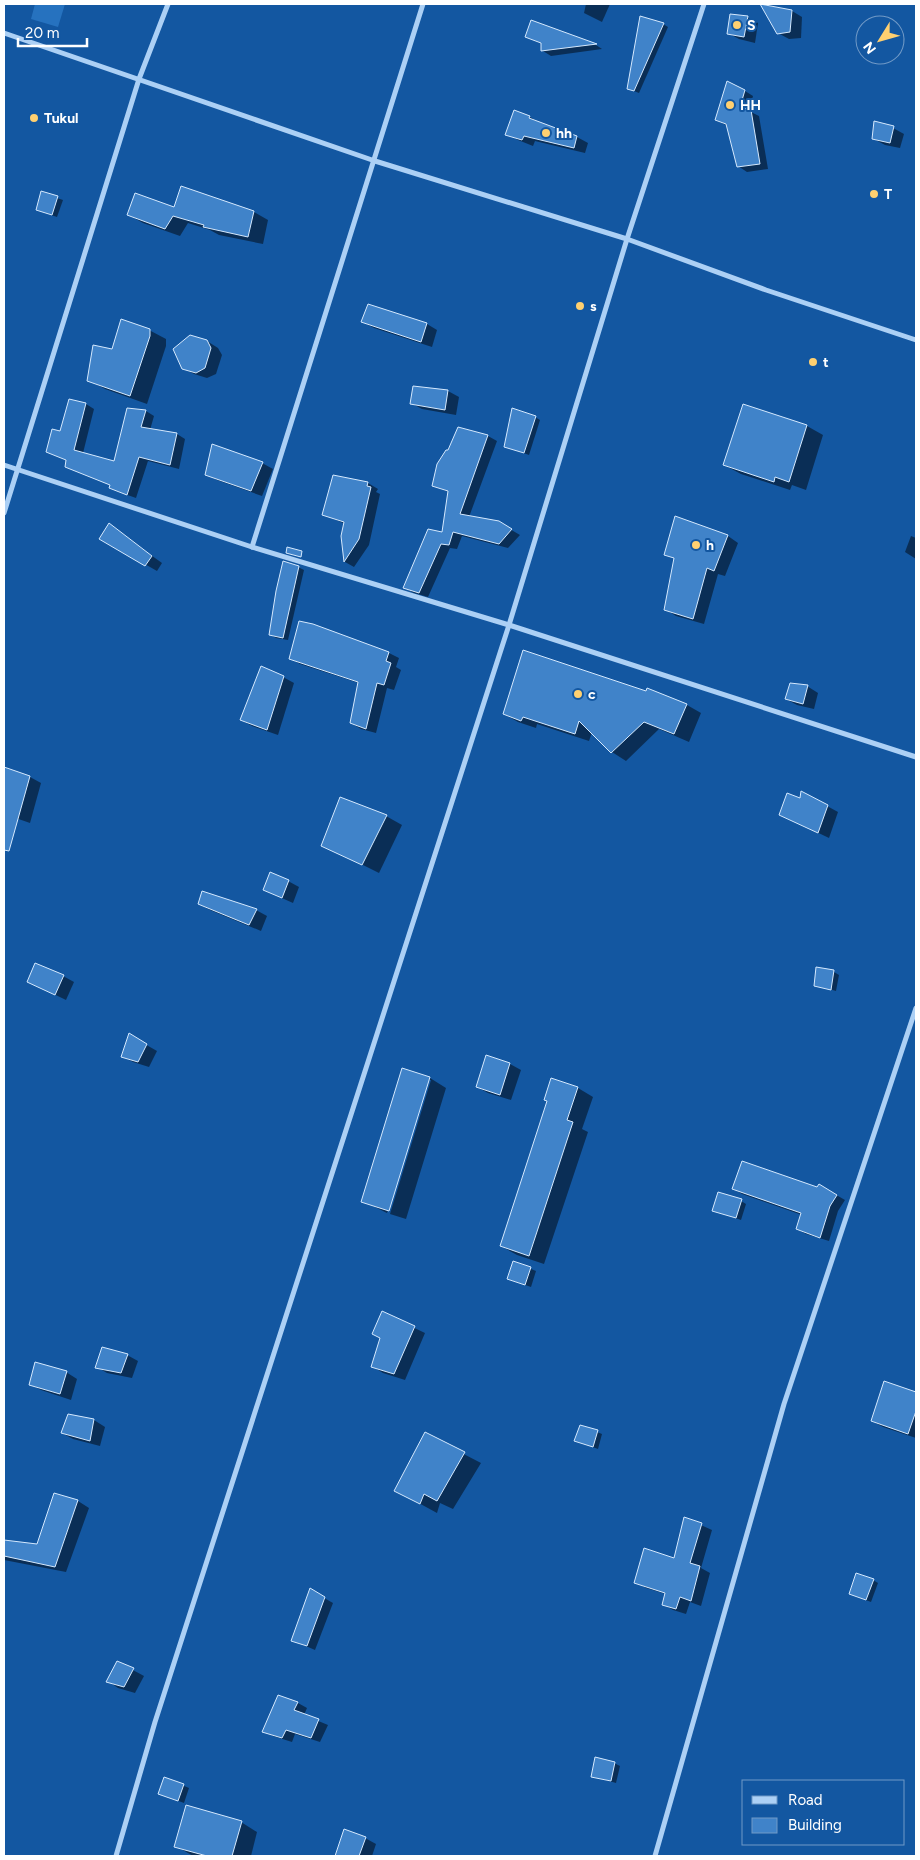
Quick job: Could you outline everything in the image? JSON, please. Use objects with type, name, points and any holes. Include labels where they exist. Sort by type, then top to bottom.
[{"type":"street","points":[[4,513],[139,79],[168,4]]},
{"type":"street","points":[[252,546],[423,4]]},
{"type":"street","points":[[116,1856],[155,1722],[509,625],[627,239],[704,4]]},
{"type":"street","points":[[4,32],[374,160],[627,239],[766,290],[916,340]]},
{"type":"street","points":[[4,465],[252,546],[509,625],[916,757]]},
{"type":"street","points":[[654,1856],[784,1404],[916,1008]]},
{"type":"shaded area","points":[[35,4],[65,4],[58,27],[31,19]]},
{"type":"building","points":[[760,4],[792,10],[790,32],[777,34]]},
{"type":"building","name":"S","points":[[730,14],[748,16],[744,37],[727,34]]},
{"type":"building","points":[[640,16],[664,23],[634,91],[627,89]]},
{"type":"building","points":[[531,20],[597,44],[541,51],[541,43],[525,37]]},
{"type":"building","points":[[727,81],[745,90],[740,107],[751,110],[760,164],[737,167],[726,124],[715,120]]},
{"type":"building","points":[[514,110],[530,116],[529,118],[577,136],[574,148],[524,136],[522,140],[505,135]]},
{"type":"building","points":[[874,121],[894,126],[890,143],[872,139]]},
{"type":"building","points":[[181,186],[254,211],[248,237],[203,227],[204,225],[173,216],[165,229],[127,215],[135,193],[174,207]]},
{"type":"building","points":[[41,191],[58,196],[52,215],[36,210]]},
{"type":"building","points":[[368,304],[427,323],[421,342],[361,322]]},
{"type":"building","points":[[121,319],[150,329],[150,336],[130,396],[87,381],[93,345],[112,349]]},
{"type":"building","points":[[190,335],[207,340],[211,348],[205,368],[196,373],[182,369],[173,349]]},
{"type":"building","points":[[413,386],[448,390],[445,410],[410,404]]},
{"type":"building","points":[[69,399],[86,403],[74,450],[114,461],[127,408],[146,410],[141,427],[177,433],[170,465],[139,457],[127,495],[109,488],[110,485],[65,467],[66,460],[46,452],[52,429],[60,431]]},
{"type":"building","points":[[743,404],[807,425],[789,482],[775,477],[774,482],[723,465]]},
{"type":"building","points":[[512,408],[536,416],[524,453],[504,447]]},
{"type":"building","points":[[458,427],[488,435],[460,514],[499,521],[512,529],[499,544],[453,532],[449,545],[441,544],[419,593],[403,588],[428,529],[442,532],[448,491],[432,486],[437,464],[446,450],[448,450]]},
{"type":"building","points":[[212,444],[263,462],[251,491],[205,475]]},
{"type":"building","points":[[333,475],[368,482],[367,486],[371,487],[359,539],[344,562],[341,536],[344,522],[322,515]]},
{"type":"building","points":[[675,516],[728,535],[714,571],[707,568],[693,619],[664,610],[674,558],[664,555]]},
{"type":"building","points":[[109,523],[152,556],[145,566],[99,539]]},
{"type":"building","points":[[287,547],[302,551],[301,557],[286,553]]},
{"type":"building","points":[[283,561],[299,566],[283,638],[269,635]]},
{"type":"building","points":[[299,621],[313,624],[389,652],[386,661],[391,663],[384,685],[377,683],[366,729],[350,723],[358,682],[289,659]]},
{"type":"building","points":[[523,650],[646,691],[647,688],[687,704],[674,734],[644,722],[611,753],[579,721],[575,734],[523,717],[521,721],[503,714]]},
{"type":"building","points":[[261,666],[284,676],[267,730],[240,720]]},
{"type":"building","points":[[790,683],[808,685],[803,704],[785,699]]},
{"type":"building","points":[[4,767],[30,776],[9,851],[4,850]]},
{"type":"building","points":[[801,791],[828,805],[818,833],[779,815],[787,793],[800,798]]},
{"type":"building","points":[[340,797],[387,815],[362,865],[321,846]]},
{"type":"building","points":[[270,872],[289,880],[282,898],[263,890]]},
{"type":"building","points":[[202,891],[257,909],[249,925],[198,904]]},
{"type":"building","points":[[35,963],[64,975],[55,995],[27,982]]},
{"type":"building","points":[[816,967],[834,970],[831,990],[814,986]]},
{"type":"building","points":[[129,1033],[147,1044],[138,1062],[121,1057]]},
{"type":"building","points":[[486,1055],[510,1063],[500,1095],[476,1087]]},
{"type":"building","points":[[402,1068],[430,1077],[389,1211],[361,1202]]},
{"type":"building","points":[[551,1078],[578,1087],[567,1120],[573,1122],[529,1256],[500,1246],[547,1101],[544,1100]]},
{"type":"building","points":[[742,1161],[817,1187],[819,1184],[837,1195],[830,1206],[820,1238],[796,1229],[801,1213],[732,1189]]},
{"type":"building","points":[[718,1192],[742,1199],[736,1218],[712,1211]]},
{"type":"building","points":[[513,1261],[531,1267],[525,1285],[507,1279]]},
{"type":"building","points":[[382,1311],[415,1326],[394,1374],[371,1367],[380,1338],[372,1334]]},
{"type":"building","points":[[102,1347],[128,1354],[121,1373],[95,1368]]},
{"type":"building","points":[[35,1362],[67,1371],[60,1394],[29,1385]]},
{"type":"building","points":[[884,1381],[916,1392],[916,1411],[908,1434],[871,1421]]},
{"type":"building","points":[[68,1414],[94,1419],[90,1441],[61,1433]]},
{"type":"building","points":[[580,1425],[598,1430],[593,1447],[574,1441]]},
{"type":"building","points":[[425,1432],[465,1452],[437,1501],[424,1494],[420,1504],[394,1491]]},
{"type":"building","points":[[54,1493],[78,1500],[55,1567],[4,1556],[4,1540],[37,1544]]},
{"type":"building","points":[[684,1517],[702,1523],[690,1563],[700,1566],[691,1601],[680,1597],[676,1609],[662,1605],[665,1593],[634,1583],[644,1548],[674,1558]]},
{"type":"building","points":[[856,1573],[874,1579],[866,1600],[849,1594]]},
{"type":"building","points":[[310,1588],[325,1597],[307,1646],[291,1641]]},
{"type":"building","points":[[117,1661],[134,1668],[124,1687],[106,1682]]},
{"type":"building","points":[[278,1695],[298,1702],[294,1710],[319,1719],[311,1738],[286,1730],[282,1738],[262,1732]]},
{"type":"building","points":[[595,1757],[615,1762],[611,1781],[591,1777]]},
{"type":"building","points":[[164,1777],[184,1784],[178,1801],[158,1794]]},
{"type":"building","points":[[186,1805],[242,1821],[232,1856],[207,1856],[174,1847]]},
{"type":"building","points":[[344,1829],[366,1837],[359,1856],[335,1856]]},
{"type":"place","name":"S","points":[[737,25]]},
{"type":"place","name":"HH","points":[[730,105]]},
{"type":"place","name":"Tukul","points":[[34,118]]},
{"type":"place","name":"hh","points":[[546,133]]},
{"type":"place","name":"T","points":[[874,194]]},
{"type":"place","name":"s","points":[[580,306]]},
{"type":"place","name":"t","points":[[813,362]]},
{"type":"place","name":"h","points":[[696,545]]},
{"type":"place","name":"c","points":[[578,694]]}]
